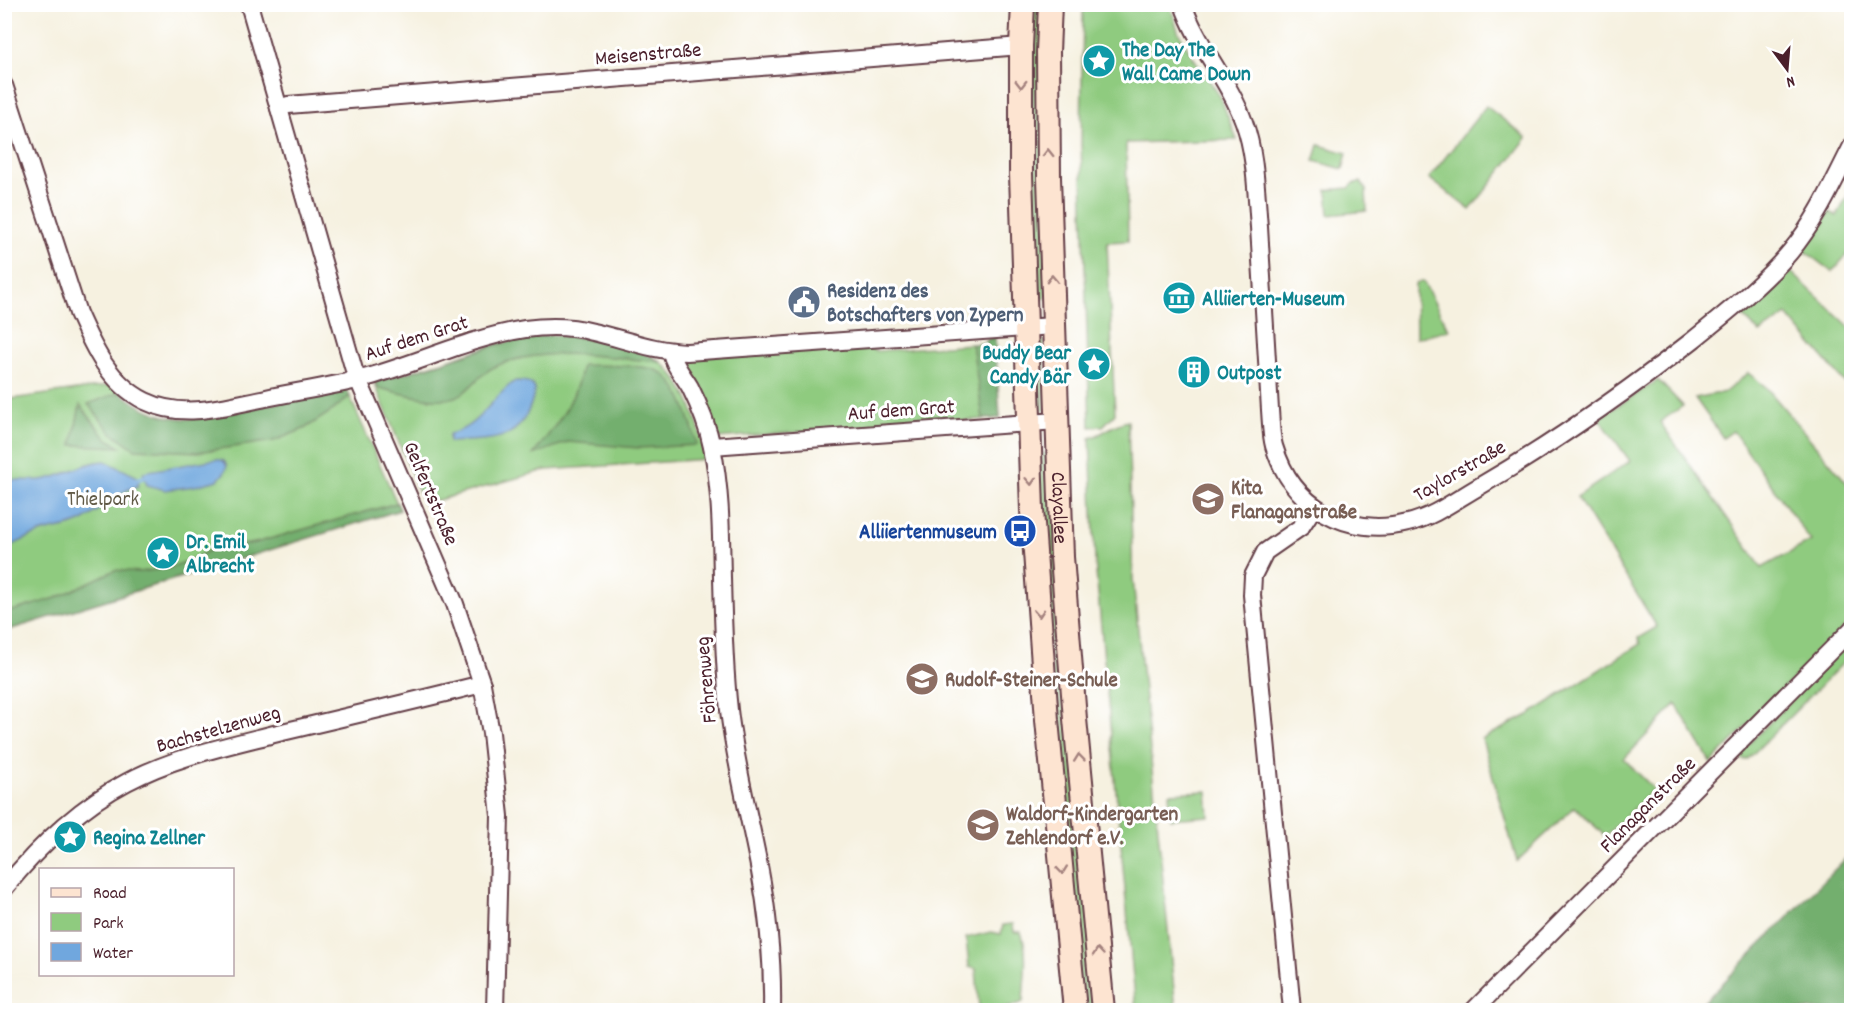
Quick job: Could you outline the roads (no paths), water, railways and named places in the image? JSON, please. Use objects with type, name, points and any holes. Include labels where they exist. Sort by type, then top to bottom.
[{"type":"main road","name":"Clayallee","points":[[1023,4],[1021,46],[1028,422],[1047,720],[1075,1011]]},
{"type":"main road","name":"Clayallee","points":[[1050,4],[1047,115],[1053,326],[1068,640],[1103,1011]]},
{"type":"street","name":"Gelfertstraße","points":[[249,4],[358,379],[455,604],[482,684],[491,733],[500,816],[495,1011]]},
{"type":"street","name":"Taylorstraße","points":[[1183,4],[1200,42],[1222,76],[1247,132],[1255,177],[1271,431],[1274,447],[1290,480],[1314,507],[1333,519],[1360,526],[1392,526],[1410,523],[1442,508],[1510,469],[1659,366],[1728,312],[1790,253],[1822,205],[1851,146]]},
{"type":"street","name":"Meisenstraße","points":[[279,108],[288,105],[1021,46]]},
{"type":"street","name":"Auf dem Grat","points":[[4,85],[78,313],[92,345],[107,369],[121,384],[143,400],[161,408],[184,412],[210,410],[358,379],[506,332],[549,327],[592,331],[671,351],[751,348],[1053,326]]},
{"type":"street","name":"Föhrenweg","points":[[671,351],[673,360],[691,389],[712,446],[721,518],[723,637],[729,710],[767,916],[772,1011]]},
{"type":"street","name":"Auf dem Grat","points":[[712,446],[1057,421]]},
{"type":"street","points":[[1292,1011],[1252,595],[1253,576],[1265,552],[1301,527],[1314,507]]},
{"type":"street","name":"Flanaganstraße","points":[[1474,1011],[1851,629]]},
{"type":"street","name":"Bachstelzenweg","points":[[4,889],[26,862],[74,818],[127,782],[166,765],[236,744],[482,684]]},
{"type":"water","points":[[515,381],[529,383],[535,389],[524,420],[515,429],[506,435],[494,438],[449,442],[449,434],[459,431],[477,419]]},
{"type":"water","points":[[217,459],[224,461],[227,466],[224,473],[218,480],[195,486],[165,490],[147,485],[143,472]]},
{"type":"water","points":[[105,461],[136,476],[139,479],[138,486],[123,492],[79,523],[38,534],[5,549],[5,480],[47,479]]},
{"type":"waterway","points":[[139,479],[144,477]]},
{"type":"place","name":"The Day The Wall Came Down","points":[[1099,61]]},
{"type":"place","name":"Alliierten-Museum","points":[[1179,298]]},
{"type":"place","name":"Residenz des Botschafters von Zypern","points":[[804,302]]},
{"type":"place","name":"Buddy Bear Candy Bär","points":[[1094,364]]},
{"type":"place","name":"Outpost","points":[[1194,372]]},
{"type":"place","name":"Kita Flanaganstraße","points":[[1208,499]]},
{"type":"place","name":"Alliiertenmuseum","points":[[1020,531]]},
{"type":"place","name":"Dr. Emil Albrecht","points":[[163,553]]},
{"type":"place","name":"Rudolf-Steiner-Schule","points":[[922,679]]},
{"type":"place","name":"Waldorf-Kindergarten Zehlendorf e.V.","points":[[983,825]]},
{"type":"place","name":"Regina Zellner","points":[[70,837]]},
{"type":"park label","name":"Thielpark","points":[[103,498]]}]
